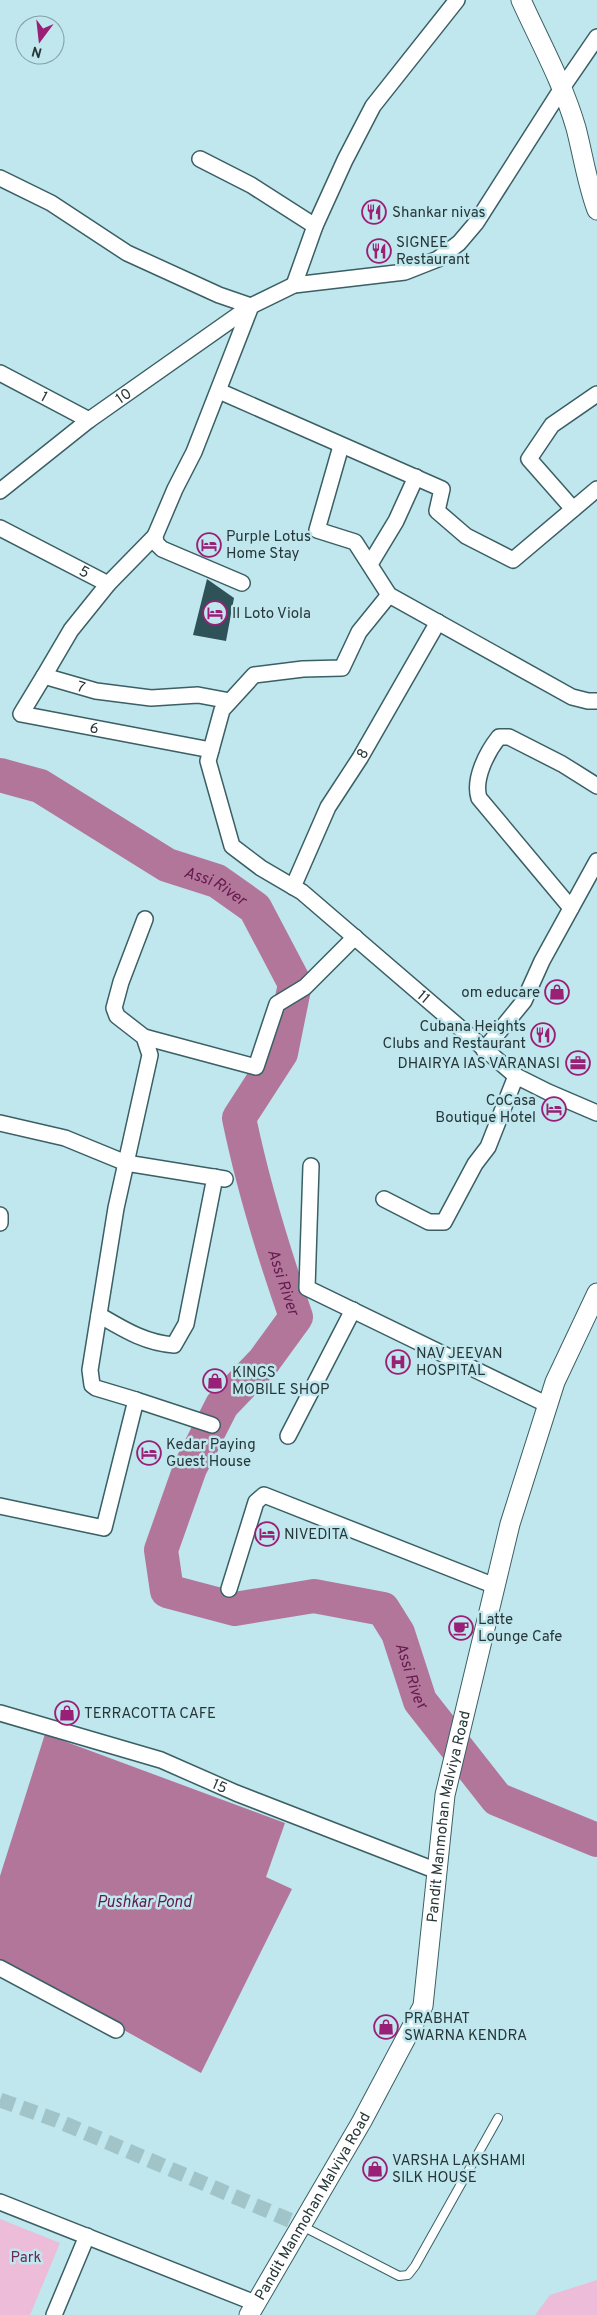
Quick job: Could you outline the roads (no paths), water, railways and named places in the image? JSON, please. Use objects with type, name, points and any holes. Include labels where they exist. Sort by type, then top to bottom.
[{"type":"street","points":[[457,0],[373,106],[345,160],[315,226],[294,284],[405,272],[438,259],[452,248],[476,223],[562,88],[597,37]]},
{"type":"street","points":[[521,0],[562,88],[576,128],[589,189],[597,210]]},
{"type":"street","points":[[200,158],[251,185],[315,226]]},
{"type":"street","points":[[0,178],[58,207],[127,253],[219,295],[251,306],[194,452],[175,489],[155,536],[108,584],[71,630],[44,676]]},
{"type":"street","name":"10","points":[[0,491],[89,420],[251,306],[294,284]]},
{"type":"street","name":"1","points":[[0,373],[89,420]]},
{"type":"street","points":[[219,391],[442,489],[437,511],[466,536],[513,560],[597,488]]},
{"type":"street","points":[[572,509],[529,459],[552,425],[597,394]]},
{"type":"street","points":[[341,446],[316,530],[355,542],[389,595],[572,697],[597,701]]},
{"type":"street","points":[[370,564],[396,521],[416,477]]},
{"type":"street","name":"5","points":[[0,528],[108,584]]},
{"type":"street","points":[[155,536],[156,543],[162,549],[242,583]]},
{"type":"street","name":"11","points":[[389,595],[358,632],[342,668],[303,669],[254,675],[222,710],[208,761],[232,846],[261,868],[302,892],[516,1076],[597,1113]]},
{"type":"street","name":"8","points":[[293,887],[328,807],[360,758],[438,622]]},
{"type":"street","name":"7","points":[[44,676],[96,691],[151,698],[198,695],[230,701]]},
{"type":"street","name":"6","points":[[44,676],[21,714],[211,750]]},
{"type":"street","points":[[571,908],[479,798],[476,790],[478,780],[493,745],[499,737],[508,737],[562,764],[597,786]]},
{"type":"street","points":[[484,1050],[524,1002],[542,961],[597,861]]},
{"type":"street","points":[[145,919],[121,982],[114,1008],[117,1016],[144,1037],[256,1066],[277,1004],[305,987],[355,938]]},
{"type":"street","points":[[144,1037],[150,1055],[116,1208],[90,1370],[92,1385],[212,1425]]},
{"type":"street","points":[[384,1199],[429,1222],[444,1222],[475,1164],[488,1147],[516,1076]]},
{"type":"street","points":[[0,1123],[65,1138],[126,1163],[220,1178],[186,1324],[174,1345],[157,1344],[140,1338],[99,1315]]},
{"type":"street","points":[[311,1166],[308,1288],[548,1405]]},
{"type":"street","points":[[0,1215],[0,1223]]},
{"type":"street","name":"Pandit Manmohan Malviya Road","points":[[252,2309],[362,2121],[423,2006],[444,1795],[510,1524],[555,1382],[597,1293]]},
{"type":"street","points":[[288,1436],[353,1310]]},
{"type":"street","points":[[0,1506],[104,1528],[136,1400]]},
{"type":"street","points":[[229,1588],[256,1502],[264,1494],[495,1586]]},
{"type":"street","name":"15","points":[[0,1713],[162,1760],[236,1793],[437,1871]]},
{"type":"street","points":[[0,1968],[116,2030]]},
{"type":"street","points":[[0,2202],[87,2236],[252,2309]]},
{"type":"street","points":[[54,2315],[87,2236]]},
{"type":"lane","points":[[301,2226],[399,2276],[408,2275],[415,2266],[498,2118]]},
{"type":"water","name":"Pushkar Pond","points":[[45,1734],[285,1823],[266,1877],[292,1889],[201,2073],[0,1961],[0,1876]]},
{"type":"waterway","name":"Assi River","points":[[0,775],[40,786],[167,865],[217,881],[255,908],[295,984],[281,1053],[239,1118],[264,1218],[296,1317],[264,1361],[222,1405],[190,1468],[161,1550],[167,1591],[235,1609],[314,1596],[383,1609],[398,1633],[420,1701],[497,1799],[597,1840]]},
{"type":"tunnel","points":[[0,2100],[56,2120],[301,2225]]},
{"type":"place","name":"Shankar nivas","points":[[374,212]]},
{"type":"place","name":"SIGNEE Restaurant","points":[[379,251]]},
{"type":"place","name":"Purple Lotus Home Stay","points":[[209,545]]},
{"type":"place","name":"Il Loto Viola","points":[[215,613]]},
{"type":"place","name":"om educare","points":[[557,992]]},
{"type":"place","name":"Cubana Heights Clubs and Restaurant","points":[[543,1035]]},
{"type":"place","name":"DHAIRYA IAS VARANASI","points":[[578,1063]]},
{"type":"place","name":"CoCasa Boutique Hotel","points":[[554,1109]]},
{"type":"place","name":"NAV JEEVAN HOSPITAL","points":[[398,1362]]},
{"type":"place","name":"KINGS MOBILE SHOP","points":[[215,1381]]},
{"type":"place","name":"Kedar Paying Guest House","points":[[149,1453]]},
{"type":"place","name":"NIVEDITA","points":[[267,1534]]},
{"type":"place","name":"Latte Lounge Cafe","points":[[461,1628]]},
{"type":"place","name":"TERRACOTTA CAFE","points":[[67,1713]]},
{"type":"place","name":"PRABHAT SWARNA KENDRA","points":[[386,2027]]},
{"type":"place","name":"VARSHA LAKSHAMI SILK HOUSE","points":[[375,2169]]},
{"type":"park label","name":"Park","points":[[26,2257]]}]
